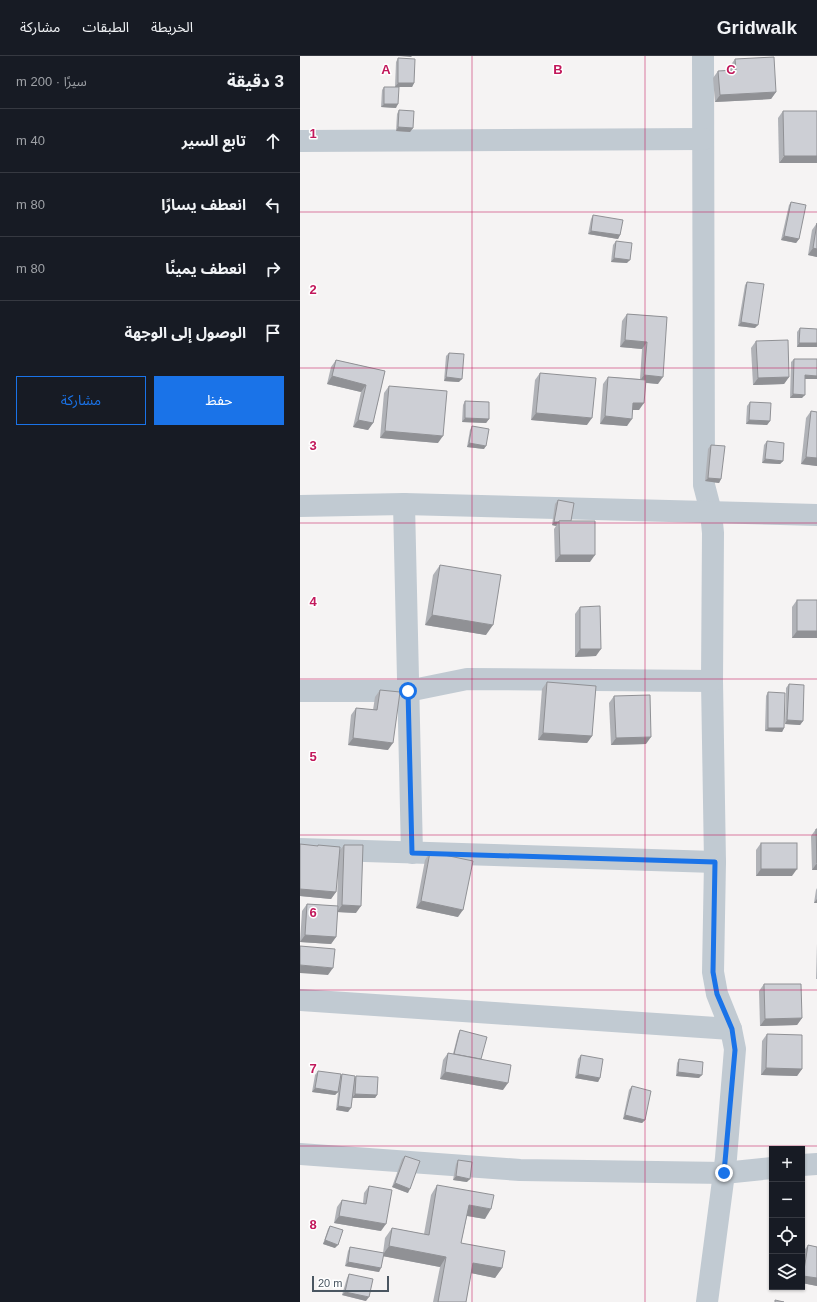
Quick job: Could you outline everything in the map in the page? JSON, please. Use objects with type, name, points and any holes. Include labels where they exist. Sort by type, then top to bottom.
[{"type":"street","points":[[703,56],[704,485],[711,512],[713,533],[712,681],[715,862],[713,972],[717,994],[732,1029],[735,1050],[724,1173],[707,1302]]},
{"type":"street","points":[[300,141],[703,139]]},
{"type":"street","points":[[404,504],[412,853]]},
{"type":"street","points":[[300,506],[404,504],[817,515]]},
{"type":"street","points":[[300,691],[408,691],[467,679],[712,681]]},
{"type":"street","points":[[300,849],[715,862]]},
{"type":"street","points":[[300,1000],[732,1029]]},
{"type":"street","points":[[300,1154],[520,1170],[724,1173],[769,1168]]},
{"type":"street","points":[[805,1165],[817,1164]]},
{"type":"building","points":[[774,57],[776,92],[720,95],[718,71],[736,70],[735,59]]},
{"type":"building","points":[[398,58],[415,59],[414,83],[398,83]]},
{"type":"building","points":[[384,87],[399,87],[398,104],[384,104]]},
{"type":"building","points":[[399,110],[414,111],[413,128],[398,127]]},
{"type":"building","points":[[783,111],[817,111],[817,156],[784,156]]},
{"type":"building","points":[[791,202],[806,205],[799,239],[784,236]]},
{"type":"building","points":[[593,215],[623,220],[620,235],[591,231]]},
{"type":"building","points":[[817,223],[817,249],[813,248]]},
{"type":"building","points":[[616,241],[632,243],[630,260],[614,258]]},
{"type":"building","points":[[747,282],[764,284],[758,325],[741,322]]},
{"type":"building","points":[[627,314],[667,317],[663,377],[644,375],[647,342],[625,340]]},
{"type":"building","points":[[800,328],[817,329],[817,343],[799,343]]},
{"type":"building","points":[[788,340],[789,377],[758,378],[756,341]]},
{"type":"building","points":[[449,353],[464,354],[462,379],[446,377]]},
{"type":"building","points":[[794,359],[817,359],[817,376],[805,375],[805,395],[793,394]]},
{"type":"building","points":[[336,360],[385,371],[373,423],[358,420],[366,385],[332,376]]},
{"type":"building","points":[[540,373],[596,378],[592,418],[536,413]]},
{"type":"building","points":[[608,377],[646,380],[644,403],[633,403],[632,419],[605,416]]},
{"type":"building","points":[[389,386],[447,391],[443,436],[385,431]]},
{"type":"building","points":[[465,401],[489,402],[489,419],[465,418]]},
{"type":"building","points":[[750,402],[771,403],[770,421],[749,420]]},
{"type":"building","points":[[811,411],[817,412],[817,458],[806,457]]},
{"type":"building","points":[[472,426],[489,429],[486,446],[469,443]]},
{"type":"building","points":[[767,441],[784,443],[783,461],[765,459]]},
{"type":"building","points":[[711,445],[725,446],[721,479],[708,478]]},
{"type":"building","points":[[558,500],[574,503],[571,521],[554,522]]},
{"type":"building","points":[[559,521],[595,521],[595,555],[560,555]]},
{"type":"building","points":[[440,565],[501,575],[493,625],[432,615]]},
{"type":"building","points":[[797,600],[817,600],[817,631],[797,631]]},
{"type":"building","points":[[600,606],[601,649],[580,649],[580,607]]},
{"type":"building","points":[[547,682],[596,686],[592,736],[543,733]]},
{"type":"building","points":[[789,684],[804,685],[803,721],[787,720]]},
{"type":"building","points":[[380,690],[400,692],[393,743],[353,738],[356,708],[377,710]]},
{"type":"building","points":[[768,692],[785,693],[784,728],[768,728]]},
{"type":"building","points":[[650,695],[651,737],[616,738],[614,696]]},
{"type":"building","points":[[816,829],[817,829],[817,863]]},
{"type":"building","points":[[761,843],[797,843],[797,869],[761,869]]},
{"type":"building","points":[[300,844],[340,847],[336,892],[300,889]]},
{"type":"building","points":[[344,845],[363,845],[361,906],[342,905]]},
{"type":"building","points":[[430,852],[473,861],[463,910],[421,901]]},
{"type":"building","points":[[307,904],[338,906],[336,937],[305,935]]},
{"type":"building","points":[[300,946],[335,949],[333,968],[300,965]]},
{"type":"building","points":[[764,984],[801,984],[802,1018],[765,1019]]},
{"type":"building","points":[[460,1030],[487,1037],[481,1059],[454,1054]]},
{"type":"building","points":[[767,1034],[802,1035],[802,1069],[766,1068]]},
{"type":"building","points":[[448,1053],[511,1065],[508,1083],[445,1072]]},
{"type":"building","points":[[581,1055],[603,1059],[600,1078],[578,1074]]},
{"type":"building","points":[[679,1059],[703,1062],[702,1075],[678,1072]]},
{"type":"building","points":[[318,1071],[341,1074],[338,1092],[315,1088]]},
{"type":"building","points":[[342,1074],[355,1076],[351,1108],[338,1106]]},
{"type":"building","points":[[356,1076],[378,1077],[377,1095],[355,1094]]},
{"type":"building","points":[[632,1086],[651,1091],[645,1120],[625,1115]]},
{"type":"building","points":[[405,1156],[420,1161],[410,1189],[395,1183]]},
{"type":"building","points":[[458,1160],[472,1162],[470,1179],[456,1176]]},
{"type":"building","points":[[437,1185],[494,1195],[491,1209],[469,1205],[461,1243],[505,1251],[502,1268],[473,1263],[466,1302],[438,1302],[446,1257],[389,1246],[392,1228],[429,1235]]},
{"type":"building","points":[[369,1186],[392,1190],[386,1224],[339,1216],[342,1200],[366,1204]]},
{"type":"building","points":[[330,1226],[343,1230],[338,1245],[325,1240]]},
{"type":"building","points":[[808,1245],[817,1247],[817,1278],[805,1276],[805,1264]]},
{"type":"building","points":[[350,1247],[384,1253],[381,1268],[348,1262]]},
{"type":"building","points":[[349,1274],[373,1279],[369,1297],[345,1292]]},
{"type":"route","points":[[408,691],[412,853],[715,862],[713,972],[717,994],[732,1029],[735,1050],[724,1173]]}]
